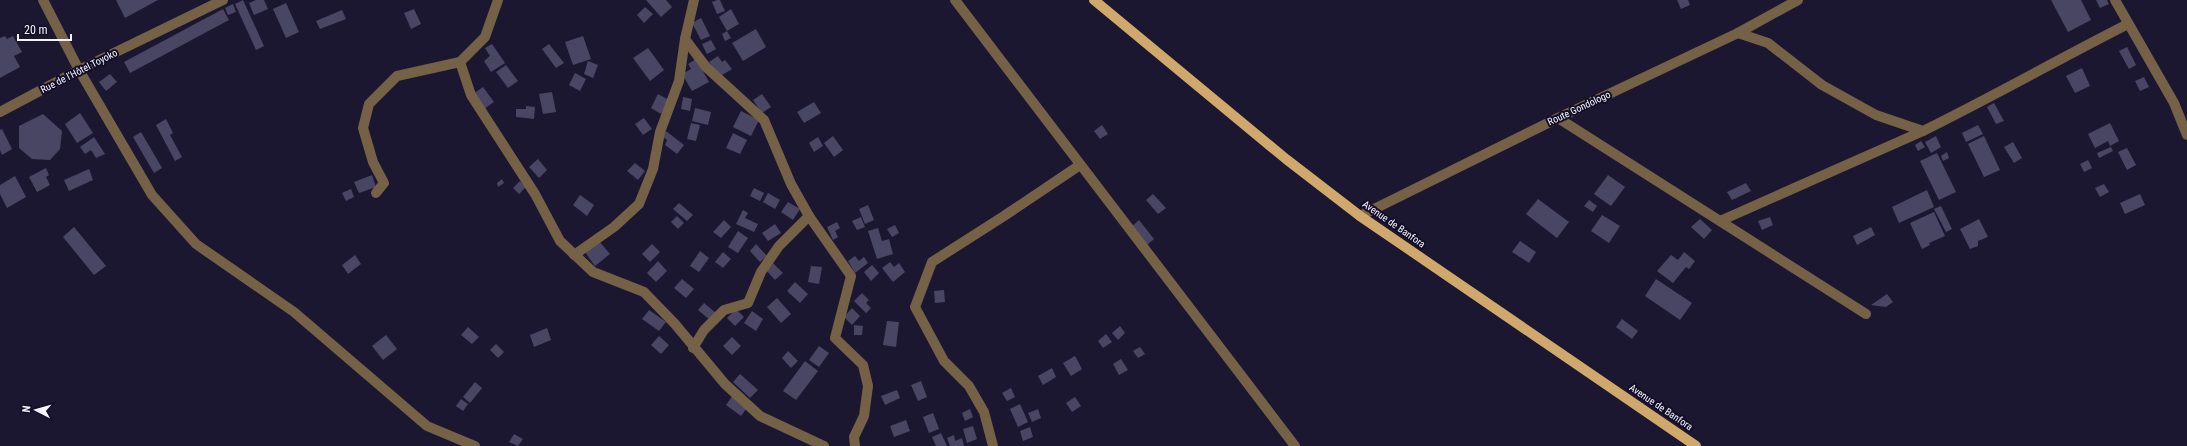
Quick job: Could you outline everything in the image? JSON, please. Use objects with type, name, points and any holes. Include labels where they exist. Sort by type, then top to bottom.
[{"type":"main road","name":"Avenue de Banfora","points":[[1094,0],[1286,159],[1360,216],[1696,446]]},
{"type":"street","points":[[43,0],[79,70],[152,195],[196,244],[294,312],[427,426],[475,446]]},
{"type":"street","name":"Rue de l'Hôtel Toyoko","points":[[0,112],[79,70],[223,0]]},
{"type":"street","points":[[376,192],[384,182],[373,162],[364,128],[370,104],[397,76],[460,62],[486,37],[498,0]]},
{"type":"street","points":[[574,255],[614,227],[639,204],[653,169],[660,132],[679,81],[685,39],[694,0]]},
{"type":"street","points":[[955,0],[1295,446]]},
{"type":"street","name":"Route Gondologo","points":[[1360,216],[1558,118],[1738,33],[1798,0]]},
{"type":"street","points":[[2115,0],[2174,103],[2187,135]]},
{"type":"street","points":[[1720,221],[1923,131],[1994,96],[2128,24]]},
{"type":"street","points":[[1738,33],[1768,43],[1822,85],[1876,115],[1923,131]]},
{"type":"street","points":[[685,39],[706,67],[764,120],[791,184],[809,216],[851,276],[835,338],[863,365],[868,386],[864,416],[854,436],[855,446]]},
{"type":"street","points":[[460,62],[471,94],[535,194],[560,241],[593,272],[644,292],[675,324],[693,348],[724,384],[760,416],[824,446]]},
{"type":"street","points":[[1558,118],[1866,314]]},
{"type":"street","points":[[993,446],[984,412],[969,386],[944,361],[915,308],[932,262],[1080,165]]},
{"type":"street","points":[[693,348],[704,330],[724,310],[748,303],[761,272],[779,246],[809,216]]},
{"type":"building","points":[[116,0],[158,0],[125,18]]},
{"type":"building","points":[[243,0],[264,46],[256,50],[235,4]]},
{"type":"building","points":[[256,0],[264,0],[268,9],[254,15],[249,3]]},
{"type":"building","points":[[646,0],[666,0],[672,7],[661,17]]},
{"type":"building","points":[[720,0],[725,11],[717,14],[712,2]]},
{"type":"building","points":[[1677,0],[1688,0],[1690,5],[1681,9]]},
{"type":"building","points":[[2051,0],[2081,0],[2091,20],[2068,32]]},
{"type":"building","points":[[2096,0],[2107,0],[2109,4],[2100,8]]},
{"type":"building","points":[[286,3],[299,32],[286,38],[273,9]]},
{"type":"building","points":[[233,4],[236,12],[228,15],[225,8]]},
{"type":"building","points":[[645,7],[653,14],[644,23],[637,15]]},
{"type":"building","points":[[223,9],[229,20],[130,73],[124,62]]},
{"type":"building","points":[[414,9],[421,24],[411,29],[404,13]]},
{"type":"building","points":[[731,9],[739,24],[727,31],[719,17]]},
{"type":"building","points":[[342,10],[346,19],[320,29],[316,21]]},
{"type":"building","points":[[701,18],[710,36],[701,40],[692,23]]},
{"type":"building","points":[[756,29],[766,47],[743,61],[732,43]]},
{"type":"building","points":[[727,31],[731,38],[725,41],[722,34]]},
{"type":"building","points":[[5,36],[7,39],[13,36],[22,52],[14,56],[20,67],[0,78],[0,38]]},
{"type":"building","points":[[583,36],[591,59],[573,65],[565,42]]},
{"type":"building","points":[[711,40],[716,49],[707,54],[702,44]]},
{"type":"building","points":[[492,44],[505,63],[491,72],[484,61],[490,56],[485,48]]},
{"type":"building","points":[[549,44],[564,63],[556,68],[542,49]]},
{"type":"building","points":[[2127,47],[2136,65],[2129,69],[2119,51]]},
{"type":"building","points":[[648,48],[664,70],[650,81],[633,58]]},
{"type":"building","points":[[718,56],[722,62],[725,60],[732,69],[719,77],[709,62]]},
{"type":"building","points":[[696,59],[709,82],[692,91],[682,74],[691,69],[688,64]]},
{"type":"building","points":[[588,61],[598,65],[593,78],[584,74]]},
{"type":"building","points":[[506,65],[518,81],[508,88],[496,72]]},
{"type":"building","points":[[2082,68],[2090,86],[2075,93],[2066,76]]},
{"type":"building","points":[[575,73],[586,79],[580,91],[569,85]]},
{"type":"building","points":[[110,74],[117,82],[106,91],[99,82]]},
{"type":"building","points":[[2144,77],[2149,87],[2140,91],[2135,81]]},
{"type":"building","points":[[483,87],[494,102],[484,109],[473,94]]},
{"type":"building","points":[[552,92],[556,112],[543,114],[539,94]]},
{"type":"building","points":[[658,94],[669,100],[661,114],[651,108]]},
{"type":"building","points":[[762,94],[771,107],[762,113],[753,100]]},
{"type":"building","points":[[683,97],[692,99],[690,111],[681,109]]},
{"type":"building","points":[[814,102],[821,113],[804,123],[797,112]]},
{"type":"building","points":[[1994,103],[2004,121],[1996,124],[1987,107]]},
{"type":"building","points":[[526,106],[535,107],[534,119],[516,117],[516,109],[526,109]]},
{"type":"building","points":[[695,108],[711,112],[708,125],[692,121]]},
{"type":"building","points":[[741,111],[759,120],[751,136],[733,127]]},
{"type":"building","points":[[80,113],[93,133],[77,143],[65,124]]},
{"type":"building","points":[[43,114],[62,131],[60,149],[50,160],[32,159],[19,148],[19,126]]},
{"type":"building","points":[[644,118],[652,129],[643,135],[635,124]]},
{"type":"building","points":[[166,119],[173,133],[170,135],[182,157],[175,161],[156,125]]},
{"type":"building","points":[[691,123],[700,125],[696,141],[687,139]]},
{"type":"building","points":[[2110,123],[2119,141],[2110,146],[2108,141],[2095,148],[2088,134]]},
{"type":"building","points":[[1102,125],[1108,134],[1100,139],[1094,131]]},
{"type":"building","points":[[1978,125],[1983,134],[1966,142],[1962,133]]},
{"type":"building","points":[[2,129],[12,149],[2,155],[0,150],[0,130]]},
{"type":"building","points":[[666,131],[684,145],[677,154],[665,145],[667,140],[662,136]]},
{"type":"building","points":[[141,132],[162,168],[154,173],[133,137]]},
{"type":"building","points":[[733,133],[747,140],[740,154],[726,148]]},
{"type":"building","points":[[833,136],[843,150],[834,157],[824,143]]},
{"type":"building","points":[[1936,136],[1941,147],[1931,153],[1925,142]]},
{"type":"building","points":[[1984,136],[2000,170],[1984,177],[1968,144]]},
{"type":"building","points":[[94,137],[105,154],[96,158],[91,150],[85,154],[80,147]]},
{"type":"building","points":[[818,137],[823,146],[814,152],[809,143]]},
{"type":"building","points":[[1921,141],[1925,147],[1918,151],[1915,145]]},
{"type":"building","points":[[2013,142],[2022,158],[2014,163],[2004,147]]},
{"type":"building","points":[[2111,147],[2113,151],[2099,158],[2097,153]]},
{"type":"building","points":[[2127,148],[2136,165],[2127,170],[2118,152]]},
{"type":"building","points":[[1947,152],[1949,158],[1943,161],[1941,156]]},
{"type":"building","points":[[1937,153],[1956,192],[1939,200],[1920,161]]},
{"type":"building","points":[[538,159],[547,170],[539,178],[529,167]]},
{"type":"building","points":[[2088,160],[2092,168],[2084,172],[2080,164]]},
{"type":"building","points":[[635,163],[645,171],[638,180],[627,171]]},
{"type":"building","points":[[46,168],[49,175],[46,177],[50,185],[37,192],[29,177]]},
{"type":"building","points":[[89,169],[93,180],[69,191],[64,180]]},
{"type":"building","points":[[372,175],[376,187],[359,193],[354,182]]},
{"type":"building","points":[[1608,175],[1625,187],[1611,206],[1594,194]]},
{"type":"building","points":[[15,176],[26,197],[7,208],[0,194],[0,185]]},
{"type":"building","points":[[502,179],[504,183],[498,187],[497,183]]},
{"type":"building","points":[[520,181],[526,187],[519,194],[513,188]]},
{"type":"building","points":[[1746,183],[1751,191],[1732,200],[1727,192]]},
{"type":"building","points":[[2104,184],[2109,192],[2100,197],[2095,188]]},
{"type":"building","points":[[754,188],[764,193],[760,201],[750,196]]},
{"type":"building","points":[[351,189],[354,197],[346,201],[342,193]]},
{"type":"building","points":[[1927,190],[1934,207],[1899,223],[1892,207]]},
{"type":"building","points":[[768,193],[780,200],[775,209],[763,202]]},
{"type":"building","points":[[1153,194],[1166,208],[1158,214],[1146,200]]},
{"type":"building","points":[[2140,194],[2145,205],[2125,214],[2120,203]]},
{"type":"building","points":[[580,195],[594,205],[587,216],[573,205]]},
{"type":"building","points":[[1538,199],[1569,222],[1557,238],[1526,214]]},
{"type":"building","points":[[1589,200],[1597,206],[1593,212],[1584,206]]},
{"type":"building","points":[[788,202],[800,209],[793,220],[781,212]]},
{"type":"building","points":[[679,203],[693,215],[687,221],[673,209]]},
{"type":"building","points":[[868,205],[874,220],[865,224],[859,209]]},
{"type":"building","points":[[1941,206],[1952,229],[1946,232],[1934,209]]},
{"type":"building","points":[[743,210],[748,213],[745,218],[758,224],[754,232],[736,224]]},
{"type":"building","points":[[1934,212],[1945,236],[1929,243],[1930,245],[1922,249],[1910,223]]},
{"type":"building","points":[[1602,215],[1620,226],[1609,243],[1591,231]]},
{"type":"building","points":[[677,216],[684,223],[678,229],[671,222]]},
{"type":"building","points":[[861,217],[865,227],[857,230],[852,221]]},
{"type":"building","points":[[1770,217],[1773,225],[1762,230],[1758,221]]},
{"type":"building","points":[[1700,219],[1712,230],[1704,239],[1691,227]]},
{"type":"building","points":[[1979,219],[1988,237],[1978,241],[1978,246],[1970,249],[1960,229]]},
{"type":"building","points":[[724,220],[731,227],[721,238],[713,232]]},
{"type":"building","points":[[1139,220],[1154,239],[1146,246],[1131,227]]},
{"type":"building","points":[[837,222],[840,228],[835,231],[838,237],[833,240],[827,227]]},
{"type":"building","points":[[775,224],[781,233],[768,241],[762,233]]},
{"type":"building","points":[[895,225],[899,233],[892,237],[887,229]]},
{"type":"building","points":[[74,227],[106,266],[94,275],[63,237]]},
{"type":"building","points":[[1871,227],[1875,235],[1857,245],[1853,236]]},
{"type":"building","points":[[878,228],[882,241],[889,239],[893,254],[877,259],[868,231]]},
{"type":"building","points":[[738,231],[748,238],[738,253],[728,247]]},
{"type":"building","points":[[599,241],[610,254],[595,266],[585,252]]},
{"type":"building","points":[[1520,241],[1536,252],[1529,263],[1512,252]]},
{"type":"building","points":[[652,244],[660,252],[650,262],[642,254]]},
{"type":"building","points":[[756,244],[767,256],[760,262],[750,251]]},
{"type":"building","points":[[700,251],[709,258],[699,272],[690,266]]},
{"type":"building","points":[[723,252],[731,259],[723,268],[715,262]]},
{"type":"building","points":[[1684,252],[1695,261],[1689,269],[1686,267],[1673,283],[1657,271],[1671,255],[1678,260]]},
{"type":"building","points":[[355,255],[361,264],[348,274],[342,265]]},
{"type":"building","points":[[855,256],[859,261],[864,257],[868,263],[855,273],[848,261]]},
{"type":"building","points":[[658,261],[667,271],[656,282],[647,273]]},
{"type":"building","points":[[890,262],[894,267],[899,263],[905,272],[893,282],[882,268]]},
{"type":"building","points":[[773,263],[783,273],[775,280],[765,269]]},
{"type":"building","points":[[872,265],[879,273],[871,281],[864,272]]},
{"type":"building","points":[[811,266],[822,267],[819,284],[808,282]]},
{"type":"building","points":[[682,279],[694,289],[686,298],[674,288]]},
{"type":"building","points":[[1656,279],[1692,303],[1680,320],[1645,296]]},
{"type":"building","points":[[795,282],[808,294],[800,303],[787,291]]},
{"type":"building","points":[[944,290],[945,302],[935,303],[934,291]]},
{"type":"building","points":[[862,293],[869,300],[866,303],[871,308],[866,313],[854,301]]},
{"type":"building","points":[[1887,294],[1893,302],[1886,307],[1871,305]]},
{"type":"building","points":[[777,298],[791,314],[781,323],[767,307]]},
{"type":"building","points":[[704,303],[716,313],[710,320],[698,310]]},
{"type":"building","points":[[852,308],[860,316],[852,325],[844,317]]},
{"type":"building","points":[[736,309],[744,317],[735,326],[727,318]]},
{"type":"building","points":[[649,310],[666,322],[659,331],[642,319]]},
{"type":"building","points":[[752,311],[763,319],[756,331],[744,323]]},
{"type":"building","points":[[1622,319],[1638,331],[1632,339],[1616,327]]},
{"type":"building","points":[[887,321],[899,322],[896,347],[883,345]]},
{"type":"building","points":[[854,325],[863,326],[862,335],[854,335]]},
{"type":"building","points":[[1120,326],[1125,333],[1118,340],[1112,333]]},
{"type":"building","points":[[468,327],[479,337],[472,344],[461,335]]},
{"type":"building","points":[[547,328],[551,340],[534,347],[530,335]]},
{"type":"building","points":[[1106,334],[1112,342],[1103,348],[1098,341]]},
{"type":"building","points":[[386,335],[397,349],[383,360],[372,346]]},
{"type":"building","points":[[659,336],[669,345],[661,354],[651,345]]},
{"type":"building","points":[[732,337],[741,346],[732,355],[723,346]]},
{"type":"building","points":[[496,344],[504,352],[498,358],[490,350]]},
{"type":"building","points":[[819,346],[829,353],[819,367],[809,360]]},
{"type":"building","points":[[1140,347],[1145,354],[1138,358],[1133,351]]},
{"type":"building","points":[[788,351],[798,361],[791,368],[782,358]]},
{"type":"building","points":[[1075,356],[1082,369],[1071,376],[1063,363]]},
{"type":"building","points":[[1121,359],[1128,370],[1119,375],[1113,364]]},
{"type":"building","points":[[805,361],[818,371],[796,400],[783,391]]},
{"type":"building","points":[[1052,368],[1056,377],[1043,385],[1038,376]]},
{"type":"building","points":[[740,374],[758,390],[750,398],[733,382]]},
{"type":"building","points":[[921,381],[927,397],[918,401],[911,385]]},
{"type":"building","points":[[475,382],[482,388],[470,403],[463,397]]},
{"type":"building","points":[[1011,388],[1015,397],[1007,401],[1002,393]]},
{"type":"building","points":[[897,390],[900,398],[885,405],[881,396]]},
{"type":"building","points":[[733,395],[748,406],[741,416],[726,405]]},
{"type":"building","points":[[1075,397],[1081,406],[1072,412],[1066,403]]},
{"type":"building","points":[[461,399],[468,404],[463,411],[456,406]]},
{"type":"building","points":[[1020,404],[1028,422],[1018,427],[1010,409]]},
{"type":"building","points":[[970,409],[973,417],[965,421],[962,413]]},
{"type":"building","points":[[1038,409],[1041,418],[1032,422],[1028,413]]},
{"type":"building","points":[[933,413],[939,429],[929,433],[923,417]]},
{"type":"building","points":[[906,420],[910,431],[894,437],[890,426]]},
{"type":"building","points":[[973,426],[977,439],[967,443],[963,429]]},
{"type":"building","points":[[1030,427],[1033,437],[1023,441],[1020,431]]},
{"type":"building","points":[[941,433],[947,446],[936,446],[932,437]]},
{"type":"building","points":[[514,434],[523,439],[518,446],[509,442]]},
{"type":"building","points":[[954,435],[955,441],[962,438],[964,446],[950,446],[947,438]]}]
